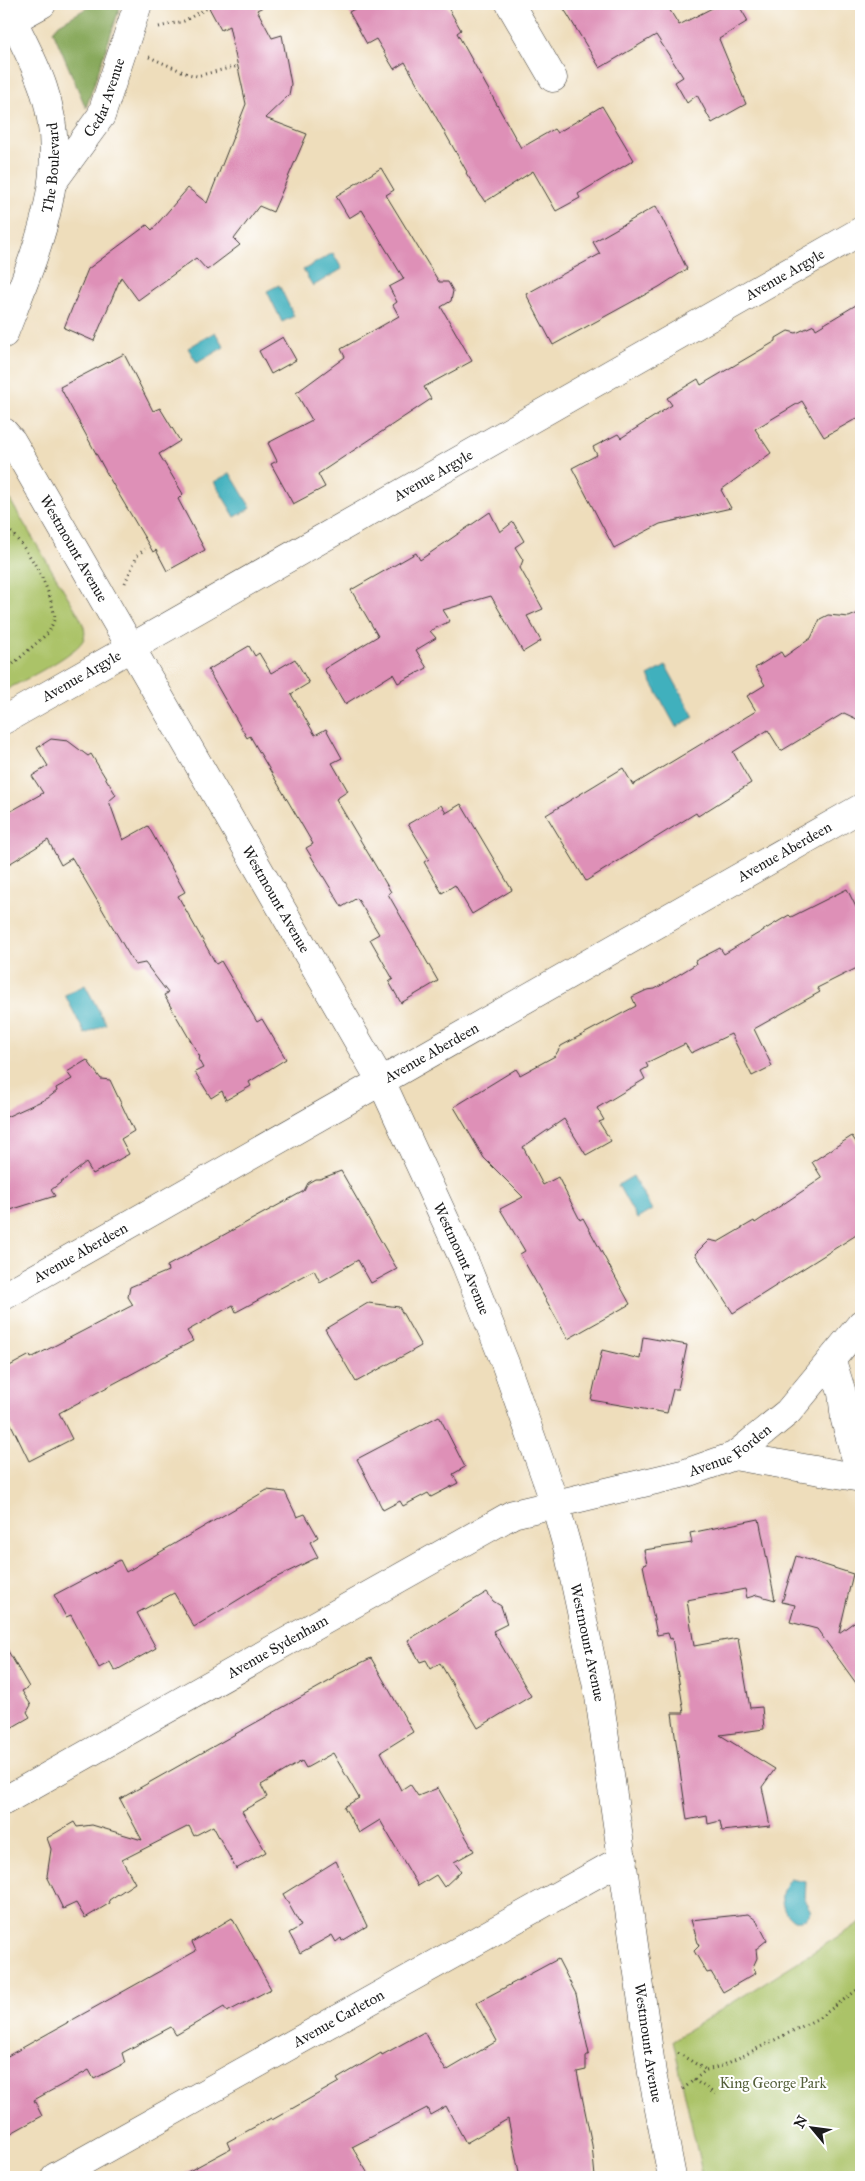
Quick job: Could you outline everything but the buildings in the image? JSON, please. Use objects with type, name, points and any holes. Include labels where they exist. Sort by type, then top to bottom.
[{"type":"street","points":[[7,17],[42,4]]},
{"type":"street","name":"Cedar Avenue","points":[[53,182],[101,116],[138,4]]},
{"type":"street","points":[[510,4],[553,78]]},
{"type":"street","name":"The Boulevard","points":[[4,334],[39,244],[53,182],[55,148],[50,110],[37,72],[7,17]]},
{"type":"street","name":"Avenue Argyle","points":[[4,720],[861,231]]},
{"type":"street","name":"Westmount Avenue","points":[[4,432],[12,442],[382,1083],[466,1266],[505,1364],[555,1504],[568,1550],[599,1696],[648,2048],[672,2177]]},
{"type":"street","name":"Avenue Aberdeen","points":[[4,1296],[382,1083],[861,808]]},
{"type":"street","name":"Avenue Forden","points":[[555,1504],[686,1473],[734,1456],[788,1412],[861,1324]]},
{"type":"street","points":[[734,1456],[861,1477],[845,1420],[842,1393],[832,1361]]},
{"type":"street","name":"Avenue Sydenham","points":[[4,1801],[508,1517],[555,1504]]},
{"type":"street","name":"Avenue Carleton","points":[[55,2177],[623,1859]]},
{"type":"path","points":[[155,27],[184,21],[209,8]]},
{"type":"path","points":[[146,56],[197,76],[238,66]]},
{"type":"path","points":[[4,525],[27,549],[38,570],[51,601],[55,623],[44,638],[4,672]]},
{"type":"path","points":[[4,537],[14,535]]},
{"type":"path","points":[[122,585],[127,582],[137,556],[145,549]]},
{"type":"path","points":[[680,2091],[706,2070],[722,2066],[805,2026],[861,1987]]},
{"type":"path","points":[[671,2049],[706,2070]]},
{"type":"path","points":[[694,2080],[715,2094]]},
{"type":"green space","points":[[94,4],[121,4],[86,108],[53,31],[59,24]]},
{"type":"green space","points":[[4,490],[77,612],[85,631],[84,638],[72,651],[48,667],[4,691]]},
{"type":"green space","name":"King George Park","points":[[861,1922],[861,2177],[703,2177],[673,2040]]},
{"type":"water","points":[[333,253],[342,269],[313,286],[303,270]]},
{"type":"water","points":[[279,285],[294,316],[282,322],[267,291]]},
{"type":"water","points":[[215,332],[224,347],[197,363],[188,348]]},
{"type":"water","points":[[230,473],[251,508],[235,517],[214,482]]},
{"type":"water","points":[[666,666],[694,717],[676,727],[648,676]]},
{"type":"water","points":[[85,985],[106,1024],[85,1034],[65,995]]},
{"type":"water","points":[[633,1176],[652,1210],[637,1219],[618,1185]]},
{"type":"water","points":[[790,1879],[806,1882],[805,1901],[811,1911],[802,1920],[794,1920],[785,1911],[783,1906],[783,1889]]}]
